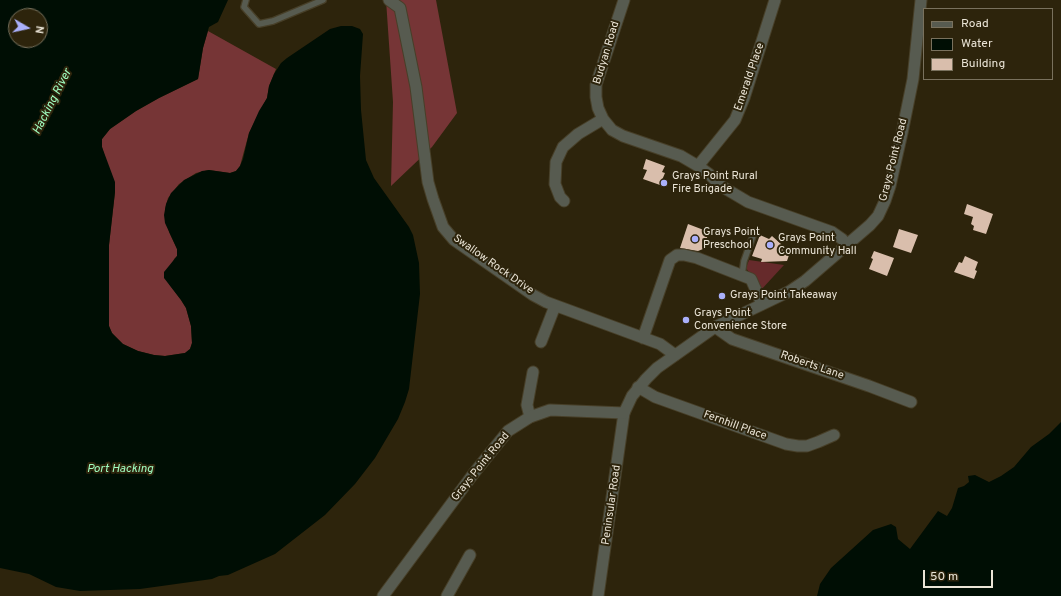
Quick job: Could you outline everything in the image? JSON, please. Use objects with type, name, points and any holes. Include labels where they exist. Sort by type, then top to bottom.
[{"type":"street","name":"Swallow Rock Drive","points":[[388,0],[400,8],[416,87],[428,182],[443,227],[454,240],[533,295],[555,306],[666,347],[675,355]]},
{"type":"street","name":"Budyan Road","points":[[603,119],[597,102],[596,85],[624,0]]},
{"type":"street","name":"Emerald Place","points":[[698,166],[735,120],[744,98],[775,0]]},
{"type":"street","name":"Grays Point Road","points":[[383,596],[465,485],[508,431],[530,417],[550,410],[624,413],[638,387],[657,368],[715,327],[790,291],[805,281],[870,225],[878,216],[885,202],[890,186],[913,79],[921,0]]},
{"type":"street","points":[[564,201],[560,197],[555,184],[556,162],[563,147],[578,134],[603,119],[612,130],[623,136],[681,156],[698,166],[721,186],[748,202],[832,232],[842,239],[847,245]]},
{"type":"street","points":[[643,338],[670,260],[677,255],[697,258],[751,279],[762,304]]},
{"type":"street","points":[[541,342],[555,306]]},
{"type":"street","name":"Roberts Lane","points":[[715,327],[732,339],[911,402]]},
{"type":"street","points":[[530,417],[527,405],[533,372]]},
{"type":"street","name":"Fernhill Place","points":[[638,387],[656,397],[786,444],[807,446],[834,435]]},
{"type":"street","name":"Peninsular Road","points":[[598,596],[624,413]]},
{"type":"street","points":[[447,596],[470,555]]},
{"type":"lane","points":[[246,0],[244,7],[259,24],[273,22],[323,0]]},
{"type":"lane","points":[[742,275],[744,261],[754,233]]},
{"type":"shaded area","points":[[386,0],[436,0],[457,113],[432,147],[391,186],[393,102]]},
{"type":"shaded area","points":[[208,31],[276,69],[269,86],[267,98],[249,133],[240,166],[236,171],[230,173],[209,170],[196,173],[179,184],[168,198],[165,209],[169,232],[177,249],[177,256],[174,259],[169,284],[186,308],[191,326],[192,343],[190,349],[185,353],[165,356],[154,355],[138,351],[123,344],[112,333],[109,326],[109,245],[115,192],[102,147],[102,139],[110,129],[136,111],[198,79],[203,48]]},
{"type":"shaded area","points":[[749,260],[784,265],[761,290],[746,268]]},
{"type":"water","name":"Port Hacking","points":[[0,0],[228,0],[218,22],[209,27],[203,48],[198,79],[136,111],[110,129],[102,139],[102,147],[115,182],[109,245],[109,326],[112,333],[123,344],[138,351],[165,356],[185,353],[190,349],[192,343],[191,326],[186,308],[164,278],[164,272],[177,256],[177,249],[165,223],[164,215],[166,204],[171,193],[184,180],[202,171],[209,170],[230,173],[236,171],[243,159],[249,133],[267,98],[269,86],[281,63],[330,29],[341,26],[352,26],[360,29],[363,34],[360,76],[361,110],[366,160],[374,178],[409,227],[413,235],[419,263],[420,294],[409,389],[398,419],[375,458],[355,484],[325,515],[275,554],[228,575],[219,576],[212,579],[140,589],[80,591],[56,587],[29,574],[0,568]]},
{"type":"water","points":[[1061,422],[1061,596],[817,596],[820,584],[831,568],[873,530],[891,524],[896,527],[898,539],[910,549],[938,511],[947,516],[952,508],[958,488],[969,482],[968,476],[975,475],[989,482],[1001,476],[1014,467],[1031,447],[1049,434]]},
{"type":"building","points":[[646,159],[665,166],[662,172],[665,173],[660,185],[643,179],[647,170],[643,169]]},
{"type":"building","points":[[967,204],[993,214],[986,234],[973,230],[974,226],[971,224],[973,217],[964,214]]},
{"type":"building","name":"Grays Point Preschool","points":[[688,224],[709,232],[703,249],[698,251],[680,248]]},
{"type":"building","points":[[899,229],[918,235],[911,253],[893,247]]},
{"type":"building","name":"Grays Point Community Hall","points":[[760,235],[769,239],[772,236],[790,252],[787,261],[761,262],[762,259],[752,256]]},
{"type":"building","points":[[874,251],[894,258],[887,276],[869,269]]},
{"type":"building","points":[[965,256],[978,262],[974,279],[954,272],[959,262],[962,263]]},
{"type":"place","name":"Grays Point Rural Fire Brigade","points":[[664,183]]},
{"type":"place","name":"Grays Point Preschool","points":[[695,239]]},
{"type":"place","name":"Grays Point Community Hall","points":[[770,245]]},
{"type":"place","name":"Grays Point Takeaway","points":[[722,296]]},
{"type":"place","name":"Grays Point Convenience Store","points":[[686,320]]},
{"type":"water label","name":"Hacking River","points":[[53,102]]}]
